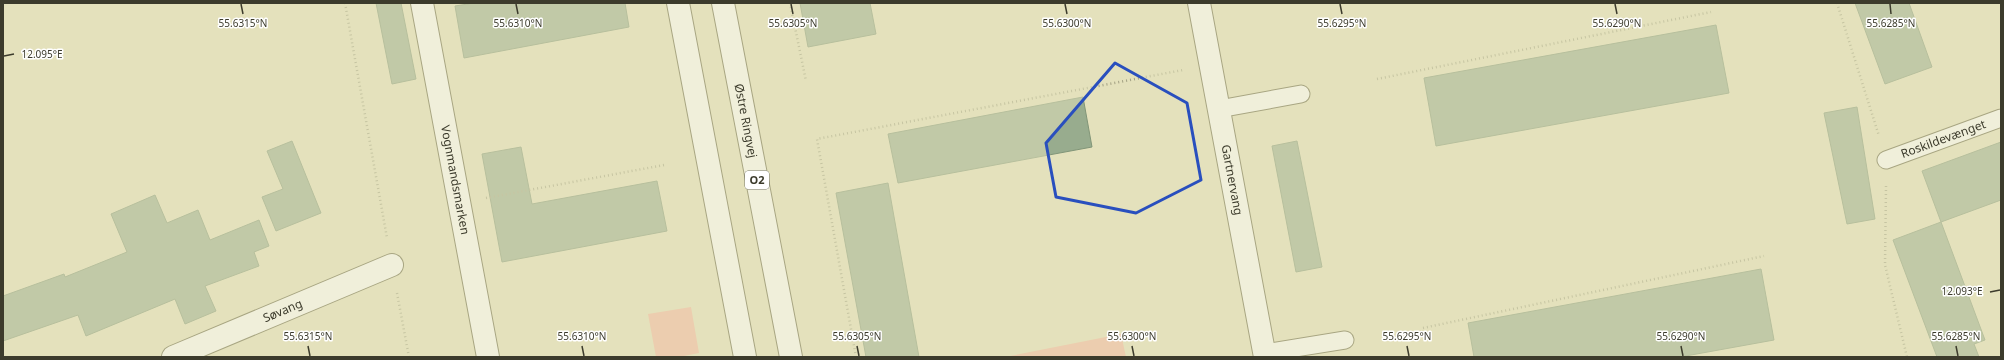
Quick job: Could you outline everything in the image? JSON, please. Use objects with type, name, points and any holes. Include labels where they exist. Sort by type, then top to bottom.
[{"type":"street","name":"Vognmandsmarken","points":[[422,3],[488,357]]},
{"type":"street","points":[[678,3],[745,357]]},
{"type":"street","name":"Østre Ringvej","points":[[723,3],[791,357]]},
{"type":"street","name":"Gartnervang","points":[[1199,3],[1264,355]]},
{"type":"street","name":"Søvang","points":[[173,357],[392,265]]},
{"type":"lane","points":[[1219,110],[1301,94]]},
{"type":"lane","name":"Roskildevænget","points":[[1886,160],[2001,118]]},
{"type":"lane","points":[[1264,355],[1346,340]]},
{"type":"path","points":[[345,3],[408,357]]},
{"type":"path","points":[[790,3],[806,81]]},
{"type":"path","points":[[1377,79],[1711,12]]},
{"type":"path","points":[[856,357],[817,139],[1210,65]]},
{"type":"path","points":[[459,204],[664,165]]},
{"type":"path","points":[[1423,328],[1764,256]]},
{"type":"highlighted area","points":[[1115,63],[1187,103],[1201,180],[1136,213],[1056,197],[1046,143]]},
{"type":"shaded area","points":[[691,307],[699,353],[679,357],[656,357],[648,314]]},
{"type":"shaded area","points":[[1121,334],[1126,357],[1005,357]]},
{"type":"building","points":[[376,3],[401,3],[416,79],[392,84]]},
{"type":"building","points":[[474,3],[625,3],[629,27],[464,58],[455,6]]},
{"type":"building","points":[[800,3],[870,3],[876,34],[808,47]]},
{"type":"building","points":[[1855,3],[1909,3],[1932,67],[1885,84]]},
{"type":"building","points":[[1716,25],[1729,93],[1436,146],[1424,78]]},
{"type":"building","points":[[1083,97],[1092,147],[898,183],[888,134]]},
{"type":"building","points":[[1857,107],[1875,219],[1847,224],[1824,113]]},
{"type":"building","points":[[292,141],[321,213],[276,231],[262,197],[283,189],[267,151]]},
{"type":"building","points":[[1297,141],[1322,267],[1296,272],[1272,146]]},
{"type":"building","points":[[2001,142],[2001,200],[1941,222],[1922,171]]},
{"type":"building","points":[[521,147],[532,204],[657,181],[667,231],[502,262],[482,154]]},
{"type":"building","points":[[888,183],[919,357],[866,357],[836,193]]},
{"type":"building","points":[[155,195],[167,223],[198,210],[210,240],[259,220],[269,246],[254,252],[259,266],[205,286],[216,311],[185,324],[175,299],[86,336],[78,315],[3,341],[3,296],[64,274],[65,277],[127,252],[111,214]]},
{"type":"building","points":[[1941,222],[1985,340],[1974,344],[1979,357],[1937,357],[1893,240]]},
{"type":"building","points":[[1761,269],[1774,340],[1680,357],[1474,357],[1468,323]]}]
